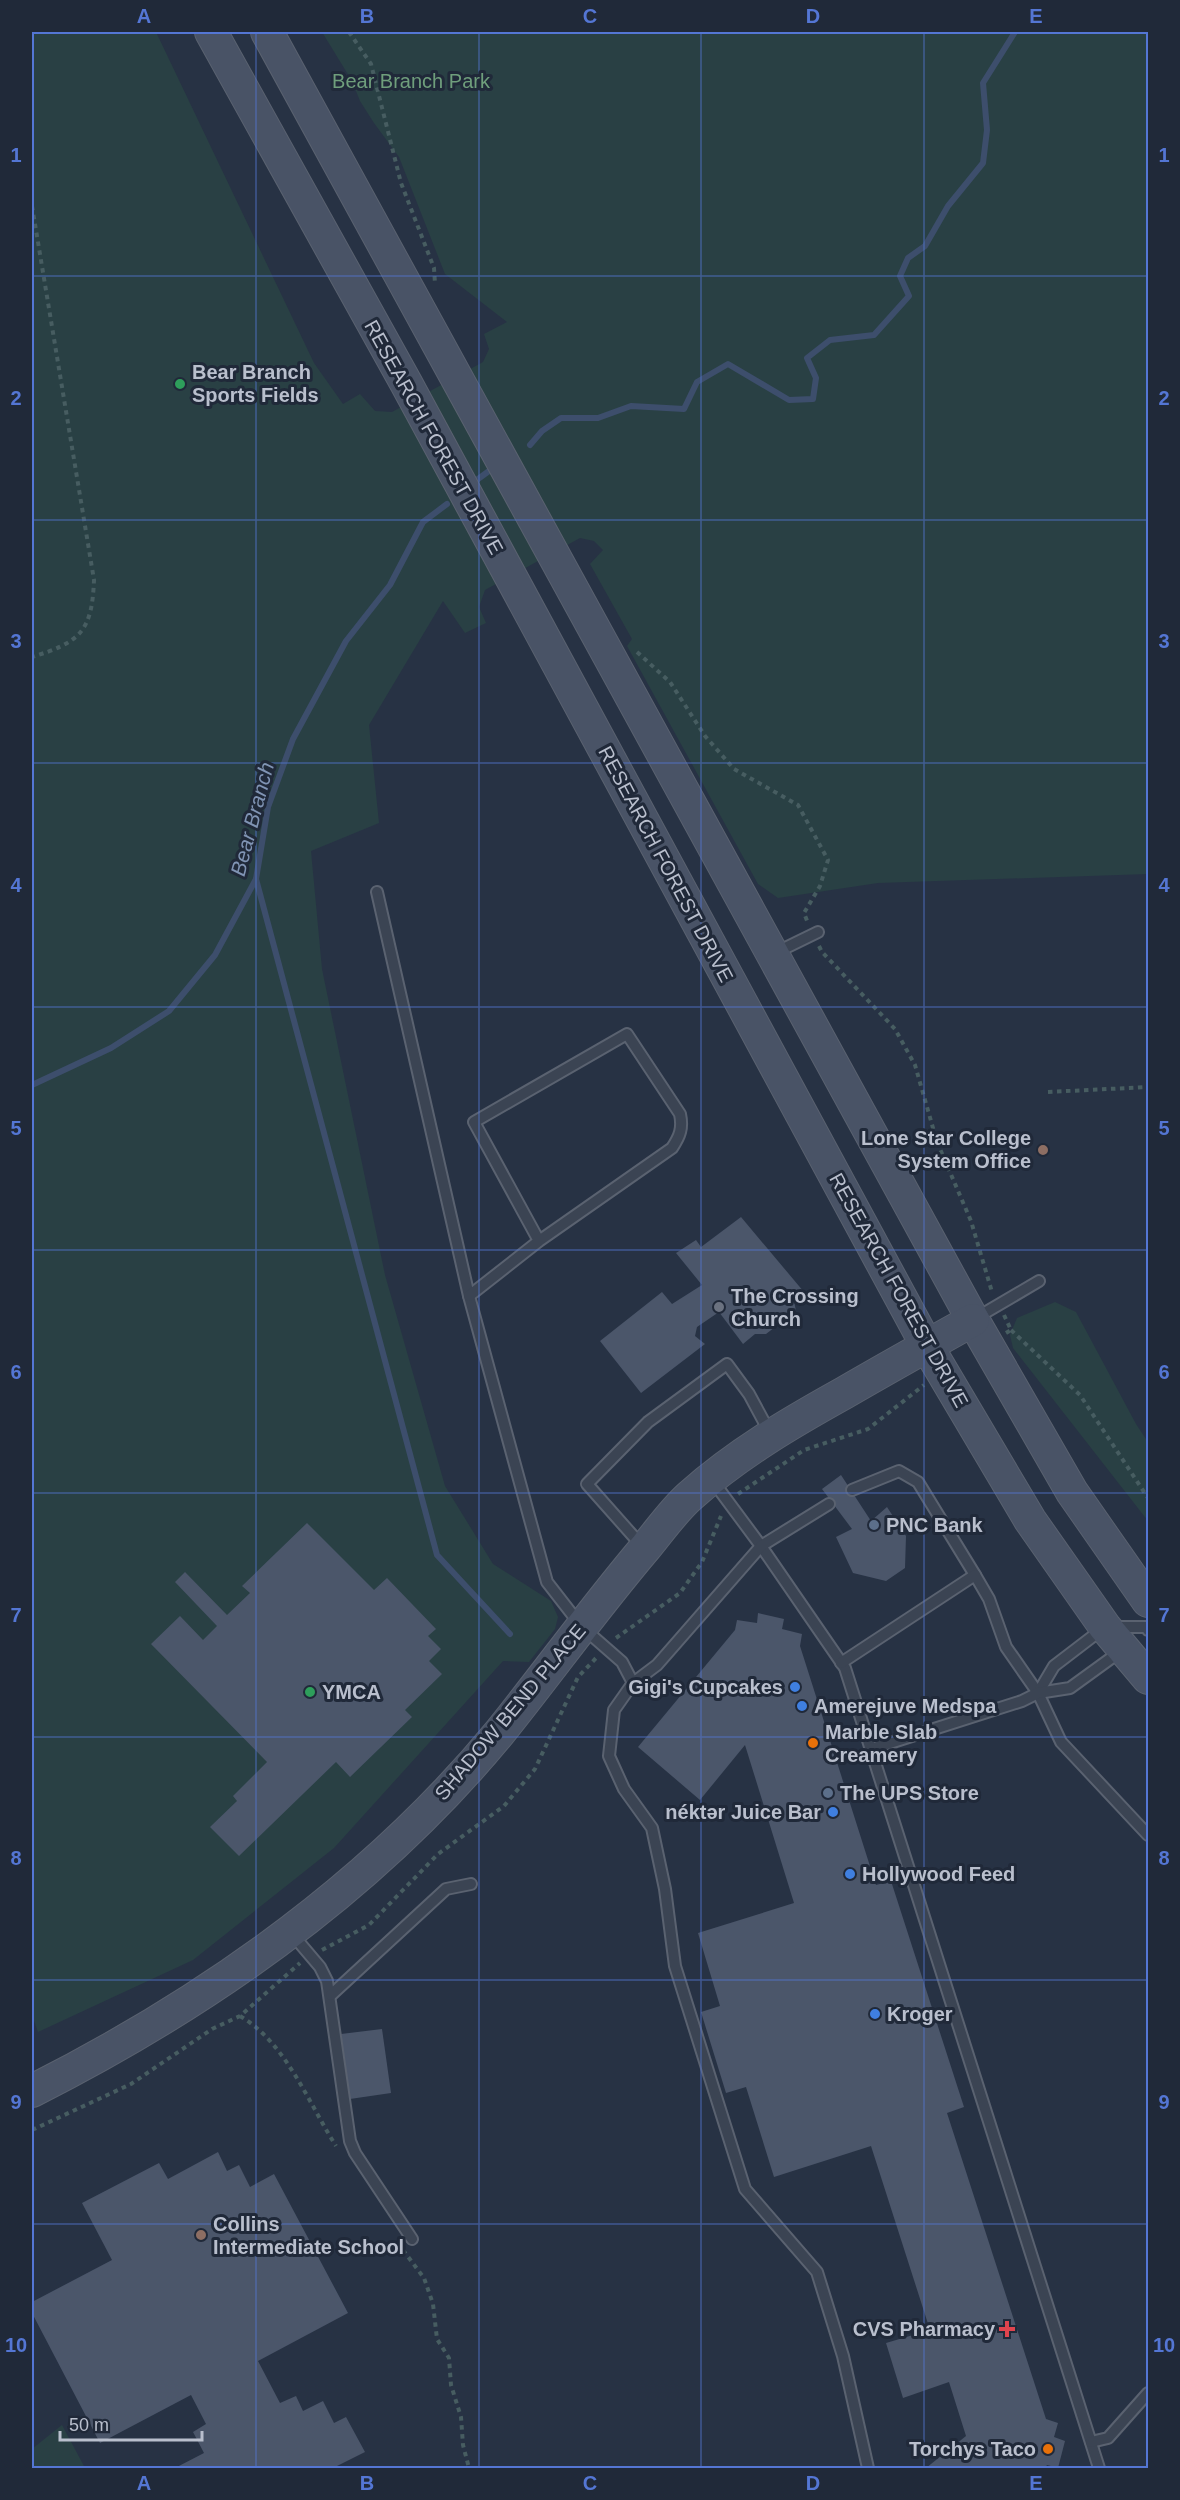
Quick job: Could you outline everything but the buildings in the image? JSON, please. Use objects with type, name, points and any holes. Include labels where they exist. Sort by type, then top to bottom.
[{"type":"main road","name":"RESEARCH FOREST DRIVE","points":[[211,32],[528,609],[927,1346],[1030,1520],[1114,1638],[1149,1678]]},
{"type":"main road","points":[[267,32],[974,1320],[1072,1491],[1149,1601]]},
{"type":"main road","name":"SHADOW BEND PLACE","points":[[32,2091],[147,2027],[235,1972],[365,1870],[436,1802],[498,1734],[645,1548],[687,1498],[711,1478],[771,1435],[974,1320]]},
{"type":"lane","points":[[376,892],[469,1296],[547,1582],[582,1627],[622,1662],[633,1683]]},
{"type":"lane","points":[[773,954],[816,933]]},
{"type":"lane","points":[[469,1296],[539,1241],[672,1148],[679,1137],[682,1125],[680,1114],[627,1034],[474,1122],[539,1241]]},
{"type":"lane","points":[[974,1320],[1039,1281]]},
{"type":"lane","points":[[645,1548],[586,1484],[648,1422],[727,1364],[749,1394],[771,1435]]},
{"type":"lane","points":[[852,1490],[899,1471],[918,1482],[989,1599],[1006,1647],[1038,1693],[1061,1742],[1149,1835]]},
{"type":"lane","points":[[711,1478],[762,1546],[845,1668],[1099,2469]]},
{"type":"lane","points":[[828,1503],[762,1546],[657,1665],[633,1683],[614,1710],[609,1756],[624,1789],[652,1828],[665,1889],[675,1966],[745,2188],[817,2272],[843,2356],[868,2469]]},
{"type":"lane","points":[[842,1663],[975,1575]]},
{"type":"lane","points":[[1038,1693],[1054,1666],[1114,1638],[1146,1627],[1149,1630]]},
{"type":"lane","points":[[871,1749],[1022,1701],[1038,1693],[1070,1688],[1114,1638]]},
{"type":"lane","points":[[331,1995],[446,1889],[471,1884]]},
{"type":"lane","points":[[290,1931],[325,1974],[331,1995],[350,2141],[355,2153],[411,2239]]},
{"type":"lane","points":[[1091,2442],[1108,2438],[1149,2393]]},
{"type":"path","points":[[349,32],[371,64],[401,183],[434,268],[435,291]]},
{"type":"path","points":[[32,206],[94,580],[93,603],[86,626],[61,648],[32,657]]},
{"type":"path","points":[[635,650],[670,682],[705,736],[734,769],[798,805],[828,860],[820,886],[804,913],[816,933],[822,952]]},
{"type":"path","points":[[1048,1092],[1149,1087]]},
{"type":"path","points":[[1011,1330],[1080,1395],[1149,1498]]},
{"type":"path","points":[[240,2016],[255,2025],[284,2060],[336,2147]]},
{"type":"path","points":[[398,2245],[424,2278],[433,2304],[437,2339],[449,2358],[451,2385],[461,2417],[463,2445],[469,2469]]},
{"type":"green space","name":"Bear Branch Park","points":[[32,32],[156,32],[314,363],[343,404],[360,394],[375,411],[392,412],[483,362],[489,349],[484,334],[507,322],[445,274],[399,157],[360,101],[352,81],[322,32],[1148,32],[1148,874],[878,883],[778,898],[758,884],[627,646],[632,639],[590,564],[603,550],[594,541],[580,538],[485,590],[479,607],[486,623],[465,633],[443,601],[369,725],[379,823],[311,851],[322,969],[385,1275],[445,1486],[493,1564],[551,1601],[558,1617],[555,1629],[529,1662],[503,1661],[334,1848],[193,1960],[38,2032],[32,2015]]},
{"type":"green space","points":[[1055,1302],[1076,1312],[1148,1442],[1148,1521],[1013,1348],[1010,1335],[1017,1318]]},
{"type":"green space","points":[[62,2425],[85,2468],[32,2468],[32,2449]]},
{"type":"waterway","name":"Bear Branch","points":[[530,445],[542,431],[561,418],[598,418],[631,406],[684,409],[697,382],[728,364],[789,400],[813,399],[816,378],[807,358],[830,340],[874,335],[909,296],[900,276],[908,258],[925,246],[948,206],[983,163],[987,130],[983,83],[1015,32]]},
{"type":"waterway","name":"Bear Branch","points":[[478,479],[489,471]]},
{"type":"waterway","name":"Bear Branch","points":[[32,1085],[111,1048],[169,1011],[215,955],[256,879],[268,807],[293,739],[346,641],[390,585],[423,522],[447,504]]},
{"type":"waterway","points":[[256,879],[437,1555],[510,1634]]},
{"type":"place","name":"Bear Branch Sports Fields","points":[[180,384]]},
{"type":"place","name":"Lone Star College System Office","points":[[1043,1150]]},
{"type":"place","name":"The Crossing Church","points":[[719,1307]]},
{"type":"place","name":"PNC Bank","points":[[874,1525]]},
{"type":"place","name":"Gigi's Cupcakes","points":[[795,1687]]},
{"type":"place","name":"YMCA","points":[[310,1692]]},
{"type":"place","name":"Amerejuve Medspa","points":[[802,1706]]},
{"type":"place","name":"Marble Slab Creamery","points":[[813,1743]]},
{"type":"place","name":"The UPS Store","points":[[828,1793]]},
{"type":"place","name":"néktər Juice Bar","points":[[833,1812]]},
{"type":"place","name":"Hollywood Feed","points":[[850,1874]]},
{"type":"place","name":"Kroger","points":[[875,2014]]},
{"type":"place","name":"Collins Intermediate School","points":[[201,2235]]},
{"type":"place","name":"CVS Pharmacy","points":[[1007,2329]]},
{"type":"place","name":"Torchys Taco","points":[[1048,2449]]}]
